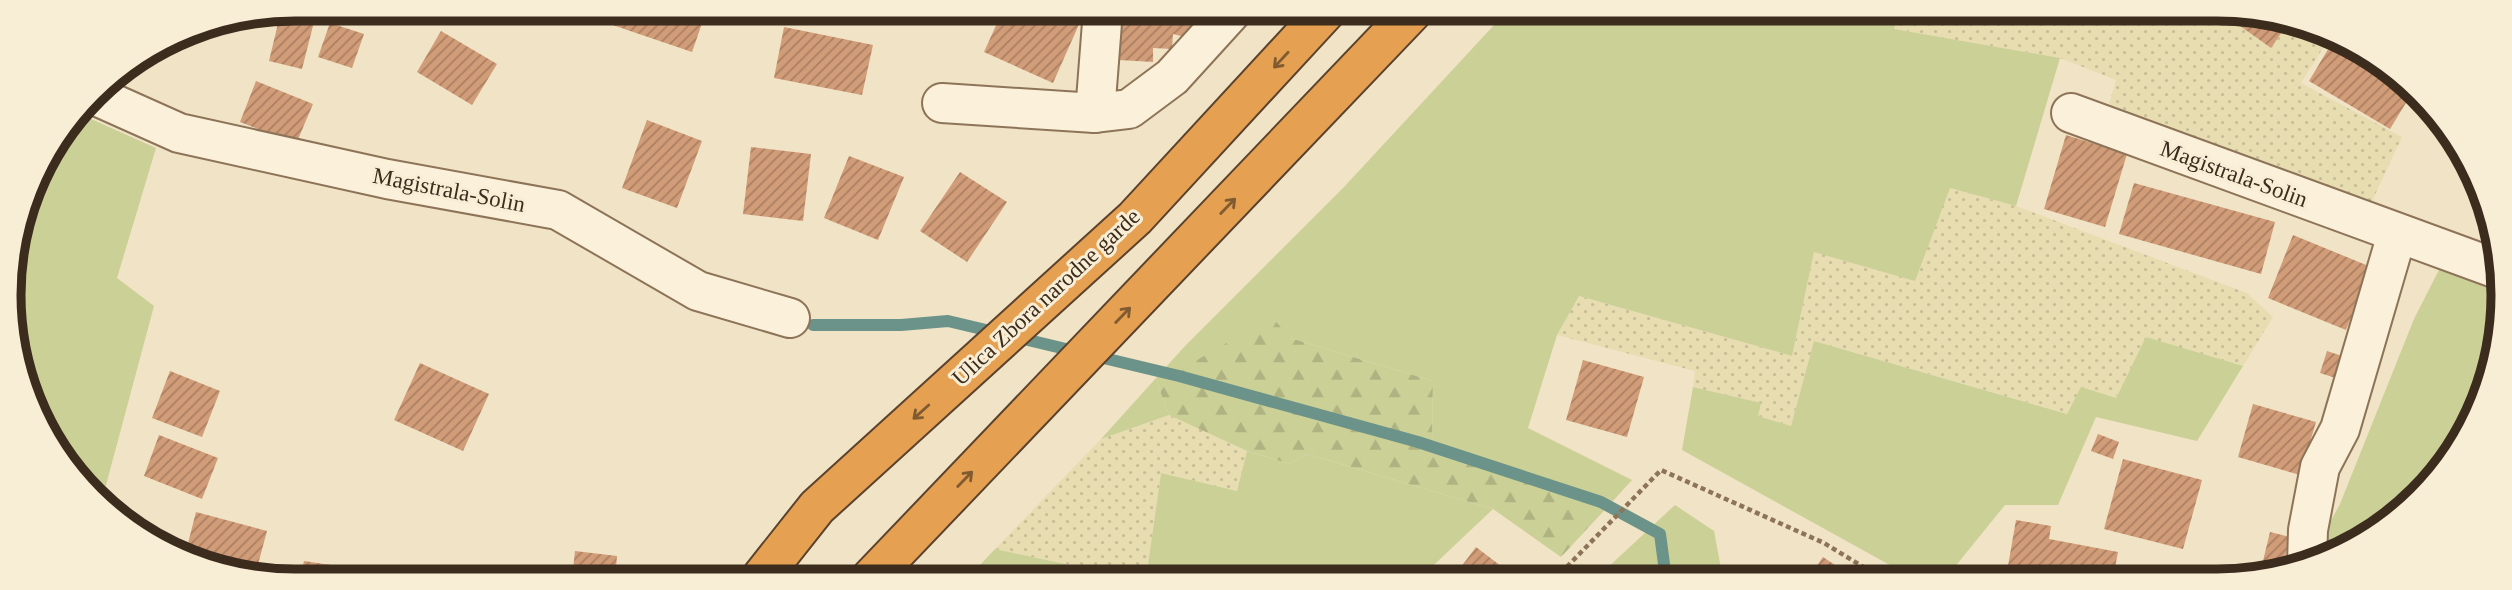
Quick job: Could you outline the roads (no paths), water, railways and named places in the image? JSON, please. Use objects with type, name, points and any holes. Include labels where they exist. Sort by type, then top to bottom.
[{"type":"highway","name":"Ulica Zbora narodne garde","points":[[768,569],[817,507],[1135,218],[1317,21]]},
{"type":"highway","points":[[879,569],[1404,21]]},
{"type":"highway","points":[[748,569],[817,507]]},
{"type":"highway","points":[[886,569],[917,528]]},
{"type":"street","points":[[1095,113],[1102,21]]},
{"type":"street","points":[[942,103],[1095,113],[1129,109],[1172,77],[1223,21]]},
{"type":"street","name":"Magistrala-Solin","points":[[103,99],[179,133],[387,179],[558,210],[698,291],[790,318]]},
{"type":"street","name":"Magistrala-Solin","points":[[2071,113],[2489,267]]},
{"type":"street","points":[[2307,553],[2308,530],[2320,467],[2340,429],[2397,234]]},
{"type":"waterway","points":[[813,325],[901,325],[948,321],[1179,376],[1418,442],[1601,502],[1660,534],[1665,569]]}]
